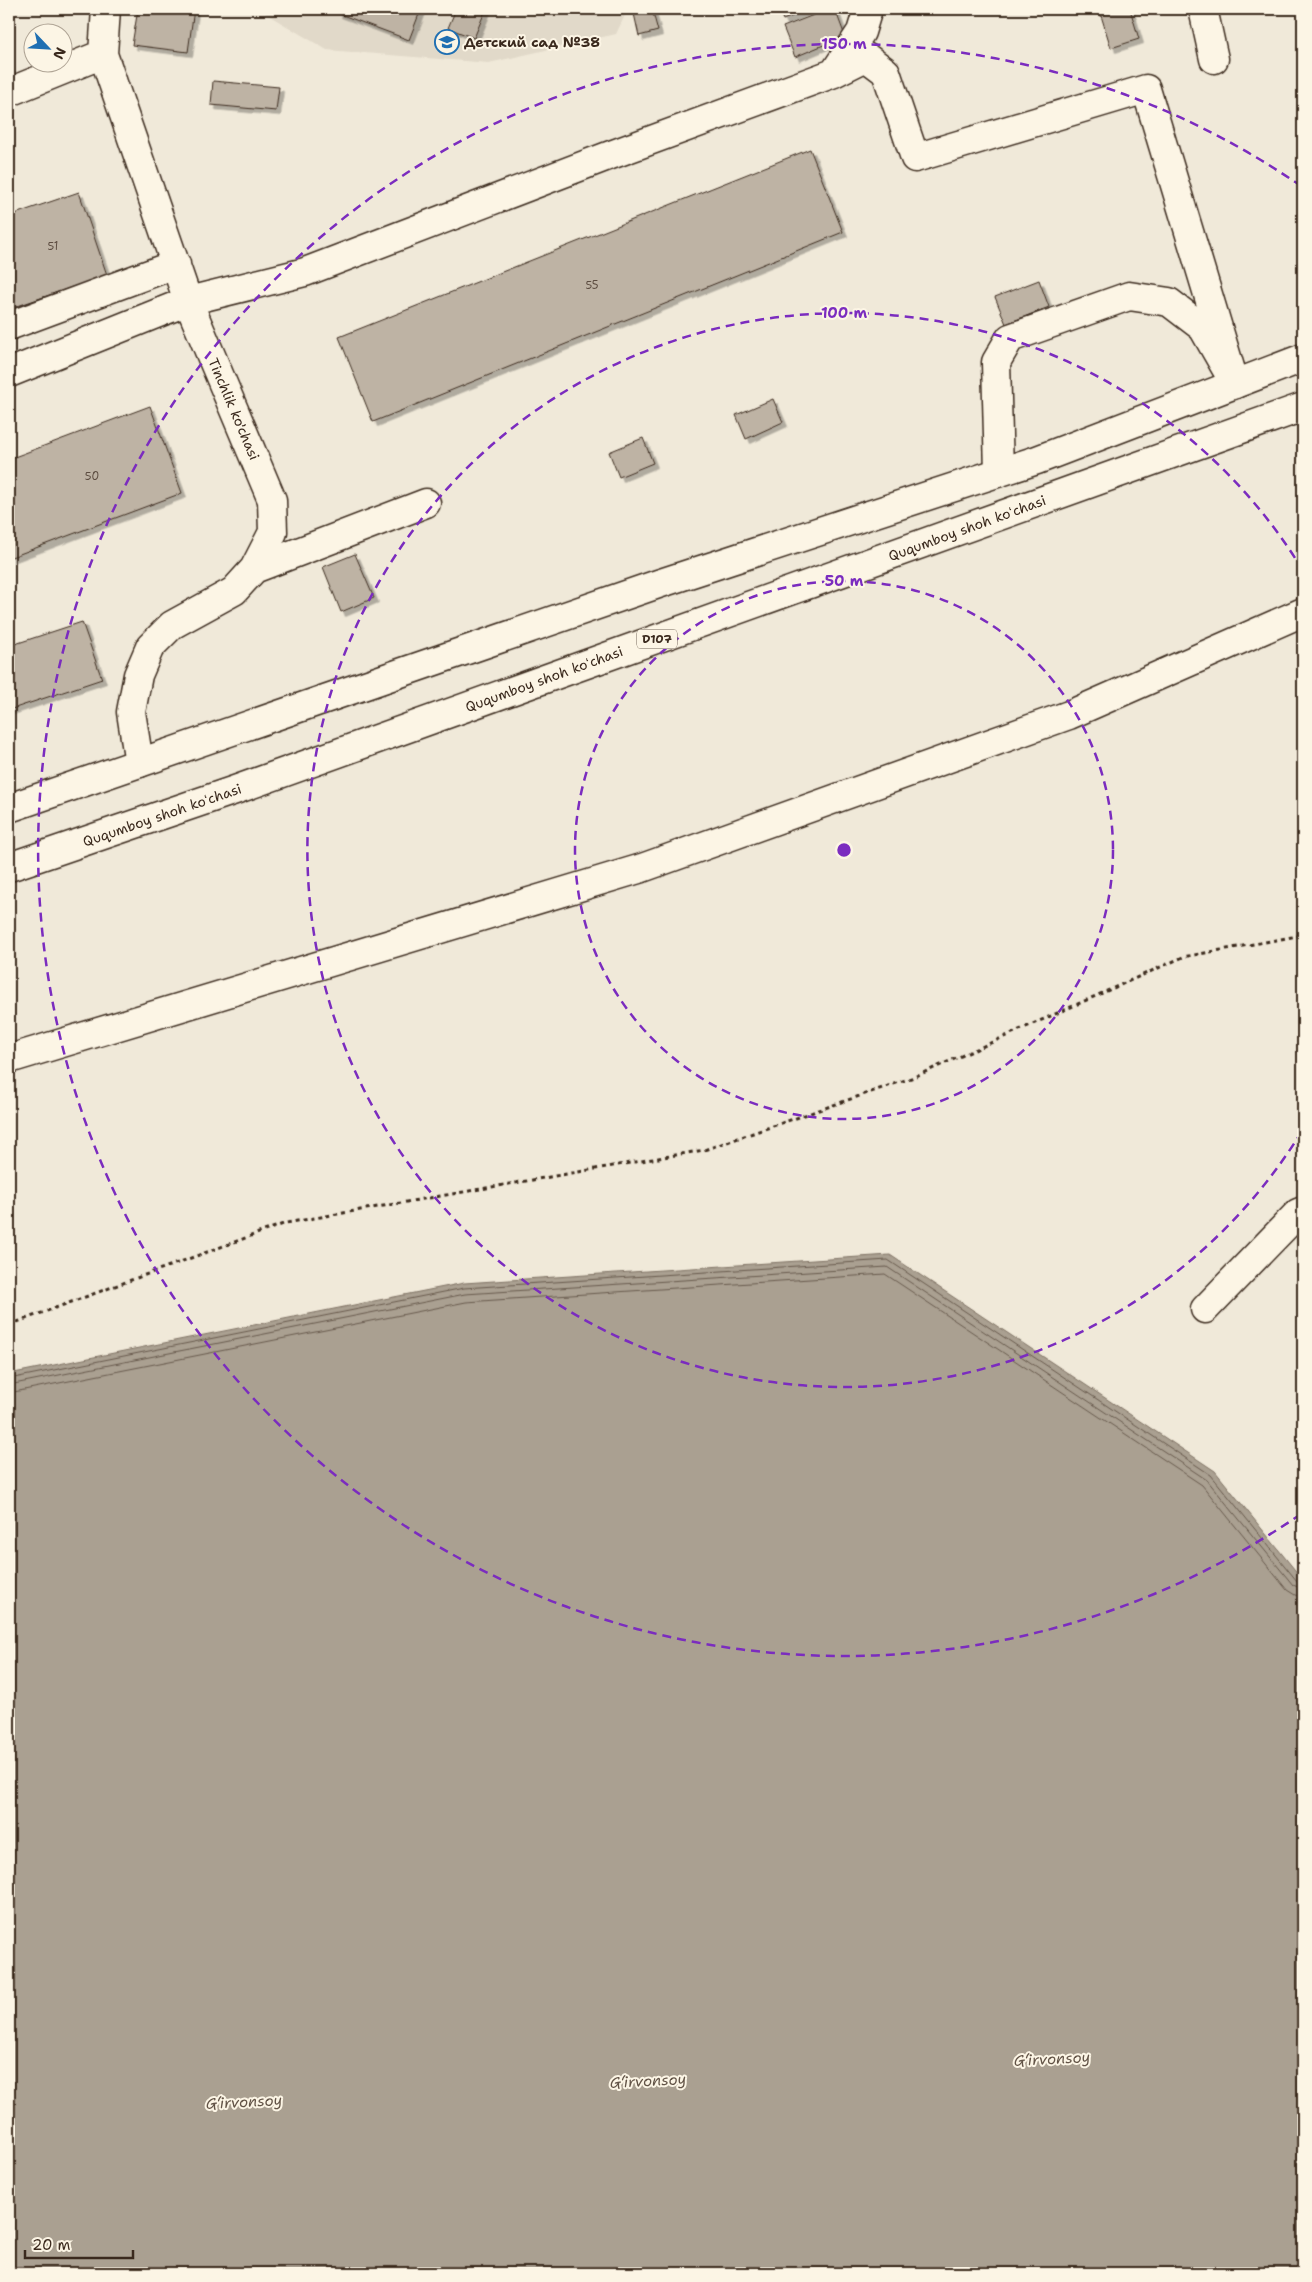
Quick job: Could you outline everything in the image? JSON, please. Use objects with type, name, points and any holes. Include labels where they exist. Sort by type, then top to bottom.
[{"type":"main road","name":"Tinchlik ko'chasi","points":[[106,9],[103,54],[188,302],[272,500],[273,532],[254,569],[234,591],[172,625],[150,647],[138,675],[131,712],[139,763]]},
{"type":"main road","points":[[834,73],[861,32],[868,9]]},
{"type":"main road","points":[[1203,9],[1214,59]]},
{"type":"main road","points":[[9,92],[103,54]]},
{"type":"main road","points":[[9,373],[188,302],[305,272],[598,159],[834,73],[866,57],[886,72],[915,158],[1146,89],[1234,384]]},
{"type":"main road","points":[[9,326],[176,264]]},
{"type":"main road","points":[[999,472],[996,362],[1010,338],[1129,296],[1169,302],[1203,328],[1234,384]]},
{"type":"main road","points":[[9,808],[621,596],[1037,460],[1234,384],[1302,361]]},
{"type":"main road","name":"Ququmboy shoh koʻchasi","points":[[9,867],[235,790],[1303,408]]},
{"type":"main road","points":[[254,569],[426,503]]},
{"type":"main road","points":[[9,1059],[642,868],[1070,715],[1303,612]]},
{"type":"main road","points":[[1205,1309],[1298,1213],[1303,1211]]},
{"type":"path","points":[[9,1325],[286,1223],[704,1150],[914,1077],[1183,957],[1303,935]]},
{"type":"shaded area","name":"Детский сад №38","points":[[258,9],[628,9],[616,34],[489,63],[327,50]]},
{"type":"water","name":"G‘irvonsoy","points":[[890,1255],[1215,1471],[1303,1580],[1303,2273],[9,2273],[9,1374],[464,1283]]},
{"type":"building","points":[[138,9],[194,9],[188,52],[132,45]]},
{"type":"building","points":[[338,9],[421,9],[409,40],[337,13]]},
{"type":"building","points":[[456,9],[486,9],[474,38],[448,28]]},
{"type":"building","points":[[633,9],[652,9],[658,31],[639,36]]},
{"type":"building","points":[[778,9],[810,9],[783,20]]},
{"type":"building","points":[[829,9],[835,9],[845,36],[795,57],[783,27]]},
{"type":"building","points":[[1099,9],[1130,9],[1139,39],[1111,48]]},
{"type":"building","points":[[213,81],[279,87],[276,111],[211,105]]},
{"type":"building","points":[[810,149],[843,232],[373,422],[339,337]]},
{"type":"building","points":[[79,192],[107,275],[9,309],[9,216]]},
{"type":"building","points":[[1039,280],[1049,307],[1006,324],[995,297]]},
{"type":"building","points":[[773,399],[783,422],[746,439],[736,415]]},
{"type":"building","points":[[150,406],[182,493],[9,558],[9,459]]},
{"type":"building","points":[[643,438],[653,463],[619,477],[609,452]]},
{"type":"building","points":[[355,554],[374,598],[341,612],[323,567]]},
{"type":"building","points":[[82,622],[102,679],[9,710],[9,646]]},
{"type":"place","name":"Детский сад №38","points":[[447,42]]}]
